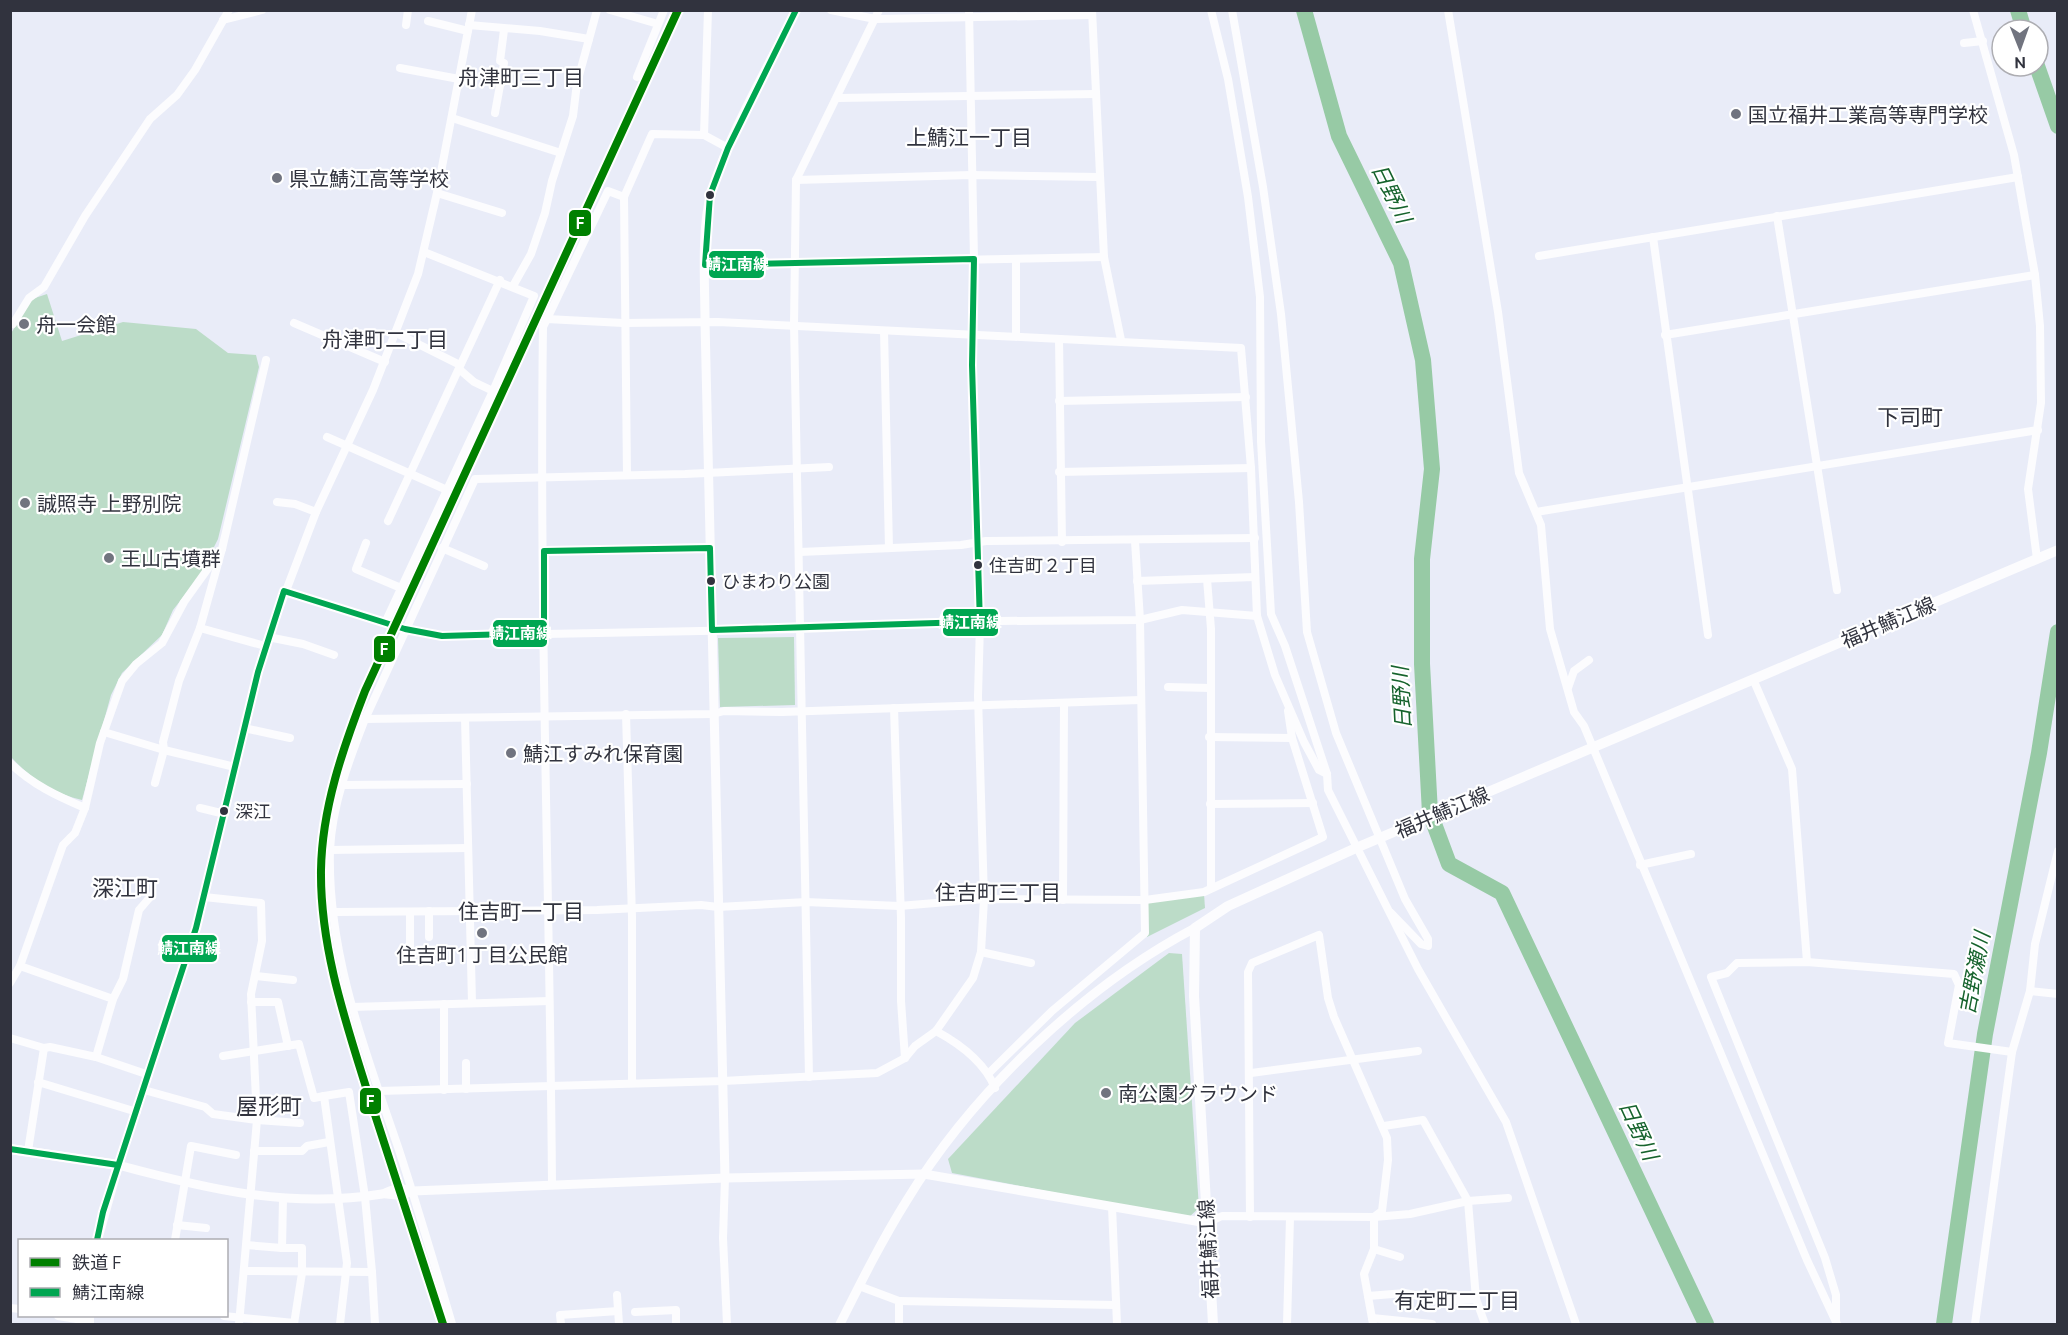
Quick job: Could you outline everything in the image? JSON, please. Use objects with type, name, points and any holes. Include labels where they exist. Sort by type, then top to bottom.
[{"type":"main road","name":"福井鯖江線","points":[[1213,1324],[1194,996],[1195,928],[1228,906],[1356,848],[2058,550]]},
{"type":"main road","points":[[10,1149],[118,1165],[97,1239]]},
{"type":"street","points":[[11,325],[29,298],[44,287],[85,216],[150,118],[177,95],[195,70],[229,10]]},
{"type":"street","points":[[223,20],[262,10]]},
{"type":"street","points":[[406,25],[408,10]]},
{"type":"street","points":[[472,10],[424,252],[396,333],[316,512],[284,591],[265,646],[204,897],[150,1075],[118,1165],[184,1183],[250,1197],[283,1199],[338,1199],[382,1194],[402,1196],[413,1191],[725,1178],[924,1174],[1207,1223],[1222,1216],[1374,1217],[1410,1214],[1468,1201],[1508,1198]]},
{"type":"street","points":[[513,286],[538,233],[573,116],[577,83],[597,10]]},
{"type":"street","points":[[610,10],[658,24]]},
{"type":"street","points":[[637,77],[664,10]]},
{"type":"street","points":[[704,135],[708,10]]},
{"type":"street","points":[[727,1324],[723,1238],[725,1178],[713,714],[705,265],[710,195],[729,148],[796,10]]},
{"type":"street","points":[[831,10],[875,19],[969,13],[1092,13],[1098,177],[1104,256],[1121,340]]},
{"type":"street","points":[[809,1077],[801,710],[802,629],[794,325],[796,180],[879,10]]},
{"type":"street","points":[[1211,10],[1228,79],[1248,198],[1260,297],[1261,441],[1270,614],[1285,646],[1327,774],[1328,790],[1418,969],[1506,1122],[1576,1324]]},
{"type":"street","points":[[1232,10],[1257,153],[1281,314],[1299,502],[1307,632],[1336,733],[1405,899],[1428,939],[1428,946],[1420,944],[1386,908]]},
{"type":"street","points":[[1448,10],[1498,312],[1519,473],[1541,525],[1550,629],[1567,690],[1574,712],[1584,726],[1589,750],[1807,1260],[1837,1324]]},
{"type":"street","points":[[1973,10],[1983,40],[2018,177],[2035,275],[2040,326],[2041,403],[2028,489],[2041,557]]},
{"type":"street","points":[[379,1091],[723,1081],[876,1073],[905,1058],[915,1046],[936,1031],[973,978],[981,952],[984,899],[979,704],[980,624],[976,544],[969,13]]},
{"type":"street","points":[[428,21],[468,28],[540,31],[589,39]]},
{"type":"street","points":[[495,113],[508,64],[500,61],[504,30]]},
{"type":"street","points":[[1964,43],[1983,40]]},
{"type":"street","points":[[400,68],[459,79]]},
{"type":"street","points":[[838,98],[1095,94]]},
{"type":"street","points":[[452,118],[561,153]]},
{"type":"street","points":[[627,474],[623,323],[624,197],[652,134],[704,135],[729,148]]},
{"type":"street","points":[[796,180],[971,175],[1098,177]]},
{"type":"street","points":[[1539,256],[2018,177]]},
{"type":"street","points":[[552,1185],[544,716],[544,550],[541,477],[543,327],[608,191],[624,197]]},
{"type":"street","points":[[437,193],[502,213]]},
{"type":"street","points":[[1777,216],[1837,590]]},
{"type":"street","points":[[1653,237],[1708,635]]},
{"type":"street","points":[[385,623],[493,391],[534,296],[500,280],[424,252]]},
{"type":"street","points":[[705,265],[1104,256]]},
{"type":"street","points":[[1016,259],[1016,336]]},
{"type":"street","points":[[1665,335],[2035,275]]},
{"type":"street","points":[[388,521],[500,280]]},
{"type":"street","points":[[547,319],[623,323],[705,322],[794,325],[884,331],[1121,340],[1240,348],[1251,468],[1257,616],[1275,675],[1304,742],[1319,770],[1327,774]]},
{"type":"street","points":[[294,323],[384,362]]},
{"type":"street","points":[[884,331],[889,548]]},
{"type":"street","points":[[396,333],[460,367],[474,382],[493,391]]},
{"type":"street","points":[[1059,339],[1059,472],[1062,542]]},
{"type":"street","points":[[155,783],[179,681],[200,628],[222,549],[266,360]]},
{"type":"street","points":[[1059,401],[1246,397]]},
{"type":"street","points":[[1536,512],[2038,430]]},
{"type":"street","points":[[327,437],[346,447],[411,472],[447,490]]},
{"type":"street","points":[[452,1324],[413,1191],[352,1007],[341,965],[330,849],[335,811],[365,718],[475,479],[829,467]]},
{"type":"street","points":[[1059,472],[1251,468]]},
{"type":"street","points":[[277,502],[295,504],[316,512]]},
{"type":"street","points":[[800,552],[976,544],[986,541],[1062,542],[1077,539],[1135,541],[1255,538]]},
{"type":"street","points":[[989,1073],[1052,1011],[1145,933],[1140,620],[1135,541]]},
{"type":"street","points":[[366,543],[356,569],[401,588]]},
{"type":"street","points":[[442,548],[484,566]]},
{"type":"street","points":[[544,550],[710,548]]},
{"type":"street","points":[[10,983],[20,966],[40,903],[63,845],[75,833],[85,808],[104,732],[122,681],[136,664],[162,643],[184,602],[222,549]]},
{"type":"street","points":[[1137,581],[1255,577]]},
{"type":"street","points":[[1207,579],[1211,629],[1209,737],[1211,888]]},
{"type":"street","points":[[284,591],[405,629],[442,636],[802,629],[968,622],[980,624],[999,621],[1140,620],[1182,610],[1257,616]]},
{"type":"street","points":[[200,628],[265,646]]},
{"type":"street","points":[[268,638],[303,644],[334,654]]},
{"type":"street","points":[[1567,690],[1574,671],[1590,660]]},
{"type":"street","points":[[1753,679],[1792,769],[1807,962]]},
{"type":"street","points":[[1168,687],[1210,688]]},
{"type":"street","points":[[335,912],[701,905],[718,908],[806,902],[899,906],[984,899],[1145,900],[1204,892],[1323,837],[1292,738],[1286,697]]},
{"type":"street","points":[[365,718],[713,714],[724,711],[1140,700]]},
{"type":"street","points":[[1064,703],[1064,900]]},
{"type":"street","points":[[894,708],[901,1001],[905,1058]]},
{"type":"street","points":[[626,714],[631,908],[632,1082]]},
{"type":"street","points":[[465,718],[472,1002]]},
{"type":"street","points":[[244,728],[290,738]]},
{"type":"street","points":[[104,732],[164,750],[236,767]]},
{"type":"street","points":[[1209,737],[1292,738]]},
{"type":"street","points":[[10,763],[27,779],[48,792],[85,808]]},
{"type":"street","points":[[343,785],[466,784]]},
{"type":"street","points":[[1210,804],[1313,803]]},
{"type":"street","points":[[200,808],[225,814]]},
{"type":"street","points":[[330,849],[468,848]]},
{"type":"street","points":[[1975,1324],[2012,1052],[2030,991],[2036,944],[2058,851]]},
{"type":"street","points":[[1640,865],[1691,854]]},
{"type":"street","points":[[96,1057],[113,999],[123,979],[139,910],[152,896]]},
{"type":"street","points":[[204,897],[261,903],[262,941],[251,1002],[257,1120],[239,1321],[294,1324],[302,1273],[303,1248],[246,1245]]},
{"type":"street","points":[[429,911],[429,937]]},
{"type":"street","points":[[410,912],[410,954]]},
{"type":"street","points":[[840,1324],[859,1286],[924,1174],[960,1126],[1018,1062],[1092,995],[1162,946],[1195,928]]},
{"type":"street","points":[[1250,1217],[1251,1073],[1248,972],[1252,963],[1319,935],[1328,998],[1353,1060],[1384,1126],[1388,1160],[1382,1211],[1374,1217]]},
{"type":"street","points":[[981,952],[1031,963]]},
{"type":"street","points":[[1837,1324],[1836,1296],[1825,1258],[1711,977],[1727,973],[1737,963],[1807,962],[1954,974],[1959,985],[1948,1043],[2012,1052]]},
{"type":"street","points":[[20,966],[113,999]]},
{"type":"street","points":[[256,976],[293,980]]},
{"type":"street","points":[[2030,991],[2058,994]]},
{"type":"street","points":[[352,1007],[549,1001]]},
{"type":"street","points":[[251,1002],[278,1002],[288,1046]]},
{"type":"street","points":[[444,1004],[444,1090]]},
{"type":"street","points":[[936,1031],[960,1046],[989,1073],[995,1088]]},
{"type":"street","points":[[10,1038],[44,1048],[50,1047],[96,1057],[150,1075]]},
{"type":"street","points":[[224,1056],[255,1053],[299,1044],[314,1098],[349,1092],[364,1197],[375,1324]]},
{"type":"street","points":[[28,1151],[44,1048]]},
{"type":"street","points":[[1251,1073],[1418,1051]]},
{"type":"street","points":[[466,1063],[466,1089]]},
{"type":"street","points":[[38,1082],[137,1112]]},
{"type":"street","points":[[144,1090],[205,1107],[213,1114],[257,1120],[300,1122]]},
{"type":"street","points":[[324,1096],[346,1273],[340,1324]]},
{"type":"street","points":[[1384,1126],[1423,1120],[1468,1201],[1476,1299],[1485,1324]]},
{"type":"street","points":[[254,1151],[302,1151],[307,1146],[329,1142]]},
{"type":"street","points":[[175,1239],[191,1146],[236,1155]]},
{"type":"street","points":[[282,1248],[283,1199]]},
{"type":"street","points":[[1112,1207],[1117,1324]]},
{"type":"street","points":[[1374,1217],[1374,1249],[1364,1274],[1372,1321],[1432,1324]]},
{"type":"street","points":[[1287,1324],[1290,1218]]},
{"type":"street","points":[[177,1225],[206,1228]]},
{"type":"street","points":[[1374,1249],[1400,1257]]},
{"type":"street","points":[[244,1271],[372,1272]]},
{"type":"street","points":[[859,1286],[899,1301],[1116,1305]]},
{"type":"street","points":[[1368,1296],[1405,1293],[1443,1301],[1476,1299]]},
{"type":"street","points":[[617,1295],[618,1324]]},
{"type":"street","points":[[899,1301],[899,1324]]},
{"type":"street","points":[[635,1312],[676,1310],[676,1324]]},
{"type":"street","points":[[561,1324],[560,1315],[618,1311]]},
{"type":"street","points":[[66,1317],[89,1320]]},
{"type":"green space","name":"王山古墳群","points":[[47,294],[62,341],[123,322],[196,329],[228,353],[256,355],[259,367],[218,539],[199,577],[173,610],[162,635],[122,673],[111,695],[82,800],[62,794],[43,784],[11,757],[10,335],[32,299]]},
{"type":"green space","name":"ひまわり公園","points":[[794,637],[795,705],[720,707],[718,638]]},
{"type":"green space","points":[[1204,894],[1205,908],[1147,937],[1146,901]]},
{"type":"green space","name":"南公園グラウンド","points":[[1169,953],[1182,954],[1199,1208],[1188,1218],[952,1173],[948,1159],[1075,1023]]},
{"type":"waterway","name":"日野川","points":[[1304,10],[1339,136],[1401,263],[1423,360],[1432,469],[1422,559],[1422,664],[1430,813],[1449,864],[1502,893],[1706,1324]]},
{"type":"waterway","name":"吉野瀬川","points":[[2018,10],[2020,18]]},
{"type":"waterway","name":"吉野瀬川","points":[[2041,78],[2058,126]]},
{"type":"waterway","name":"吉野瀬川","points":[[1944,1324],[1985,1034],[2039,753],[2058,632]]},
{"type":"rail line","name":"F","points":[[443,1324],[358,1061],[335,980],[322,898],[321,870],[325,824],[335,779],[365,691],[678,10]]},
{"type":"transit line","name":"鯖江南線","points":[[97,1239],[103,1212],[196,928],[258,672],[284,591],[405,629],[442,636],[544,633],[544,551],[710,548],[712,630],[968,622],[980,624],[972,365],[974,259],[705,265],[710,195],[728,148],[796,10]]},
{"type":"transit line","name":"鯖江南線","points":[[10,1149],[118,1165]]},
{"type":"place","name":"国立福井工業高等専門学校","points":[[1736,114]]},
{"type":"place","name":"県立鯖江高等学校","points":[[277,178]]},
{"type":"place","name":"舟一会館","points":[[24,324]]},
{"type":"place","name":"誠照寺 上野別院","points":[[25,503]]},
{"type":"place","name":"王山古墳群","points":[[109,558]]},
{"type":"place","name":"住吉町２丁目","points":[[978,565]]},
{"type":"place","name":"ひまわり公園","points":[[711,581]]},
{"type":"place","name":"鯖江すみれ保育園","points":[[511,753]]},
{"type":"place","name":"深江","points":[[224,811]]},
{"type":"place","name":"住吉町1丁目公民館","points":[[482,933]]},
{"type":"place","name":"南公園グラウンド","points":[[1106,1093]]},
{"type":"district","name":"舟津町三丁目","points":[[521,77]]},
{"type":"district","name":"上鯖江一丁目","points":[[969,137]]},
{"type":"district","name":"舟津町二丁目","points":[[385,339]]},
{"type":"district","name":"下司町","points":[[1910,416]]},
{"type":"district","name":"深江町","points":[[125,887]]},
{"type":"district","name":"住吉町三丁目","points":[[998,892]]},
{"type":"district","name":"住吉町一丁目","points":[[521,911]]},
{"type":"district","name":"屋形町","points":[[269,1105]]},
{"type":"district","name":"有定町二丁目","points":[[1457,1300]]}]
